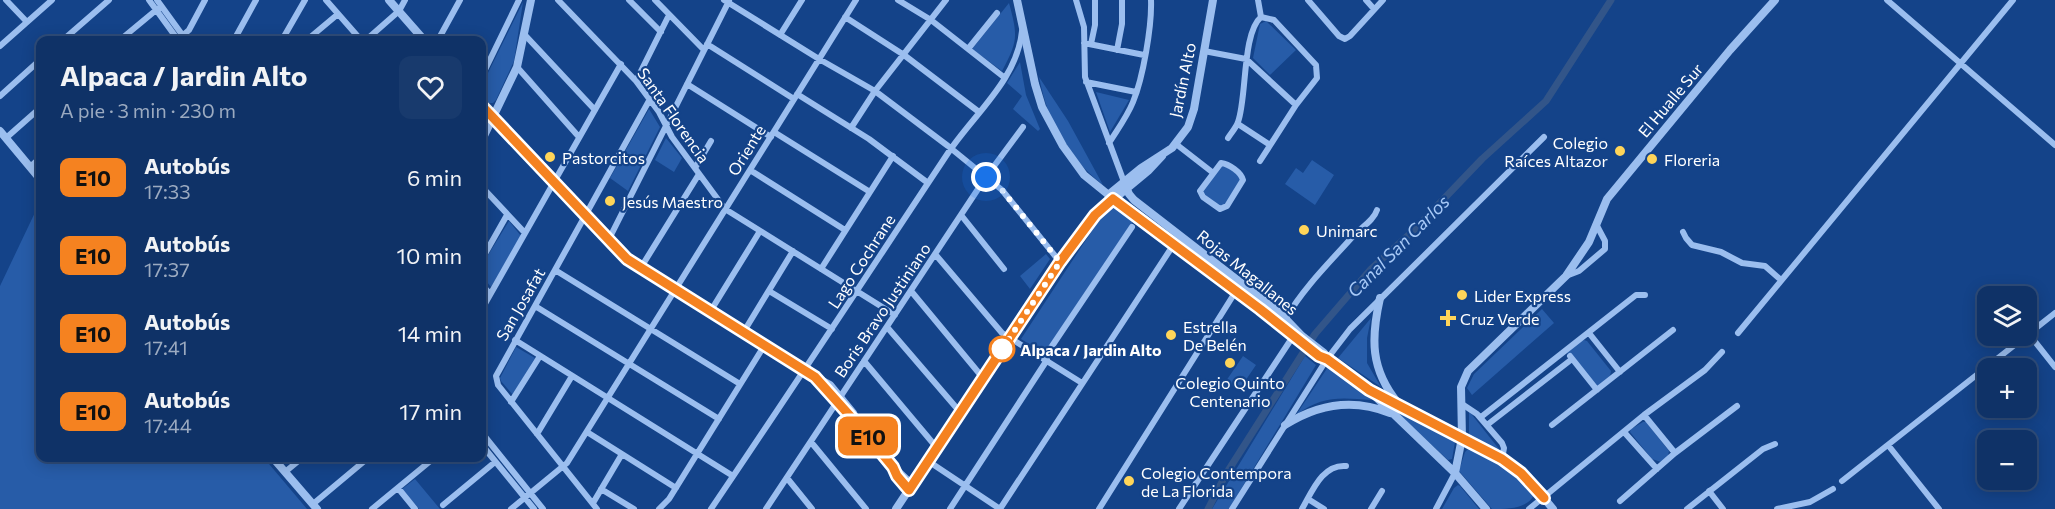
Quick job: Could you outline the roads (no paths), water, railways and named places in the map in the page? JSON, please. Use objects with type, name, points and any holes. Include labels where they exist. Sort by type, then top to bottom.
[{"type":"street","points":[[6,0],[27,22]]},
{"type":"street","points":[[0,46],[52,0]]},
{"type":"street","points":[[68,36],[109,0]]},
{"type":"street","points":[[149,0],[158,5],[177,36]]},
{"type":"street","points":[[184,36],[204,0]]},
{"type":"street","points":[[238,36],[256,0]]},
{"type":"street","points":[[284,36],[305,0]]},
{"type":"street","points":[[326,0],[357,36]]},
{"type":"street","points":[[389,0],[421,36]]},
{"type":"street","points":[[371,36],[399,11],[405,0]]},
{"type":"street","points":[[440,36],[460,0]]},
{"type":"street","points":[[486,68],[519,0]]},
{"type":"street","points":[[486,131],[517,67],[531,0]]},
{"type":"street","name":"Santa Florencia","points":[[558,0],[636,81],[650,99],[672,137],[725,209],[895,315]]},
{"type":"street","points":[[629,0],[661,33]]},
{"type":"street","points":[[655,0],[706,47],[851,128],[928,183]]},
{"type":"street","points":[[780,35],[802,0]]},
{"type":"street","name":"Oriente","points":[[511,509],[564,467],[856,0]]},
{"type":"street","points":[[898,0],[931,20],[1005,78]]},
{"type":"street","points":[[851,128],[875,91],[946,0]]},
{"type":"street","name":"Rojas Magallanes","points":[[1017,0],[1036,92],[1045,116],[1079,170],[1110,197],[1236,291],[1286,318],[1298,340]]},
{"type":"street","points":[[1076,0],[1088,44]]},
{"type":"street","points":[[1095,0],[1095,25],[1088,44],[1084,67],[1086,82],[1125,185]]},
{"type":"street","points":[[1117,50],[1122,24],[1122,0]]},
{"type":"street","points":[[1109,143],[1129,110],[1136,92],[1149,28],[1151,0]]},
{"type":"street","name":"Jardín Alto","points":[[896,509],[1060,262],[1095,215],[1110,197],[1176,144],[1188,127],[1194,113],[1213,0]]},
{"type":"street","points":[[1258,0],[1261,17]]},
{"type":"street","points":[[1308,0],[1339,36],[1345,39],[1383,0]]},
{"type":"street","points":[[1366,0],[1374,9]]},
{"type":"street","name":"El Hualle Sur","points":[[1436,509],[1455,472],[1462,438],[1462,382],[1472,366],[1566,276],[1584,252],[1611,193],[1730,50],[1775,0]]},
{"type":"street","points":[[1887,0],[2055,145]]},
{"type":"street","points":[[1738,333],[2013,0]]},
{"type":"street","points":[[608,241],[727,1],[875,91],[951,148],[1002,190],[1060,262]]},
{"type":"street","points":[[124,36],[158,5]]},
{"type":"street","points":[[968,49],[997,13]]},
{"type":"street","points":[[312,36],[338,14]]},
{"type":"street","points":[[636,81],[669,15]]},
{"type":"street","points":[[845,17],[904,55],[978,112]]},
{"type":"street","points":[[1228,138],[1238,124],[1246,59],[1256,22],[1261,17]]},
{"type":"street","points":[[1260,161],[1296,105],[1317,78],[1318,68],[1274,20],[1261,17]]},
{"type":"street","name":"Lago Cochrane","points":[[711,509],[951,148],[1005,78],[1018,51],[1023,24]]},
{"type":"street","points":[[524,34],[595,110]]},
{"type":"street","points":[[1088,44],[1144,55]]},
{"type":"street","points":[[1204,51],[1246,59],[1296,105]]},
{"type":"street","points":[[0,96],[36,64]]},
{"type":"street","points":[[486,302],[621,64]]},
{"type":"street","points":[[517,67],[579,137]]},
{"type":"street","points":[[1086,82],[1136,92]]},
{"type":"street","points":[[687,84],[870,192]]},
{"type":"street","name":"San Josafat","points":[[595,506],[495,379],[650,99]]},
{"type":"street","points":[[36,111],[3,134],[36,174]]},
{"type":"street","points":[[486,111],[622,255],[675,291],[815,377],[839,400],[893,467],[897,476],[910,488]]},
{"type":"street","points":[[1238,124],[1270,145]]},
{"type":"street","name":"Boris Bravo Justiniano","points":[[766,509],[986,177],[1023,127]]},
{"type":"street","points":[[1232,509],[1327,359],[1350,329],[1544,137]]},
{"type":"street","points":[[640,268],[697,171],[711,141]]},
{"type":"street","points":[[1176,144],[1212,172]]},
{"type":"street","points":[[820,269],[893,156]]},
{"type":"street","points":[[30,167],[36,162]]},
{"type":"street","points":[[1223,163],[1240,173],[1243,178],[1242,183],[1223,209],[1217,208],[1200,195],[1201,188],[1212,172],[1218,164],[1223,163]]},
{"type":"street","points":[[750,170],[845,230]]},
{"type":"street","name":"Rojas Magallanes","points":[[1125,185],[1131,197],[1262,304],[1275,321],[1298,340],[1323,352],[1327,359],[1369,390],[1455,472],[1486,509]]},
{"type":"street","points":[[486,191],[525,234]]},
{"type":"street","points":[[1275,321],[1286,318],[1304,291],[1359,230],[1376,215],[1377,210]]},
{"type":"street","points":[[486,252],[507,214]]},
{"type":"street","points":[[961,215],[1005,269]]},
{"type":"street","name":"Rojas Magallanes","points":[[1136,216],[1175,233]]},
{"type":"street","name":"El Hualle Sur","points":[[1566,276],[1579,271],[1605,249],[1605,241],[1596,224]]},
{"type":"street","points":[[950,509],[1132,227]]},
{"type":"street","points":[[710,312],[760,231]]},
{"type":"street","points":[[1683,232],[1692,245],[1721,252],[1742,263],[1765,266],[1781,280]]},
{"type":"street","points":[[928,461],[1000,509],[1174,244],[1188,243]]},
{"type":"street","points":[[743,333],[793,251]]},
{"type":"street","points":[[935,254],[1002,333],[1082,383]]},
{"type":"street","points":[[555,270],[740,384]]},
{"type":"street","points":[[486,290],[490,294]]},
{"type":"street","points":[[769,291],[832,329]]},
{"type":"street","points":[[911,291],[983,378]]},
{"type":"street","points":[[1099,509],[1236,291]]},
{"type":"street","points":[[1480,417],[1636,295],[1645,295]]},
{"type":"street","points":[[1380,298],[1374,329],[1375,356],[1383,380],[1391,394],[1403,407]]},
{"type":"street","points":[[535,306],[719,419]]},
{"type":"street","points":[[2037,327],[2055,313]]},
{"type":"street","points":[[887,327],[960,412]]},
{"type":"street","points":[[1552,425],[1673,330]]},
{"type":"street","points":[[1589,333],[1620,372]]},
{"type":"street","points":[[515,340],[733,476]]},
{"type":"street","points":[[1179,509],[1298,340]]},
{"type":"street","points":[[659,509],[676,488],[764,346]]},
{"type":"street","points":[[1842,481],[2013,346]]},
{"type":"street","points":[[2037,346],[2055,367]]},
{"type":"street","points":[[1566,351],[1597,390]]},
{"type":"street","points":[[1529,509],[1644,415],[1705,370],[1722,352]]},
{"type":"street","points":[[512,402],[540,356]]},
{"type":"street","points":[[1487,425],[1572,359]]},
{"type":"street","points":[[864,361],[937,448]]},
{"type":"street","points":[[537,434],[572,376]]},
{"type":"street","name":"Rojas Magallanes","points":[[1369,390],[1502,459],[1521,473],[1553,509]]},
{"type":"street","points":[[1285,425],[1314,410],[1336,404],[1364,405],[1392,414]]},
{"type":"street","points":[[1462,404],[1480,417],[1504,447],[1502,459]]},
{"type":"street","points":[[1620,501],[1675,453],[1737,406]]},
{"type":"street","points":[[1644,415],[1675,453]]},
{"type":"street","points":[[587,432],[676,488]]},
{"type":"street","points":[[1624,432],[1657,469]]},
{"type":"street","points":[[486,438],[528,495],[534,509]]},
{"type":"street","points":[[811,442],[866,509]]},
{"type":"street","points":[[1692,508],[1709,491],[1763,449],[1775,444]]},
{"type":"street","points":[[1888,445],[1939,509]]},
{"type":"street","points":[[486,450],[543,509]]},
{"type":"street","points":[[595,506],[601,489],[622,454]]},
{"type":"street","points":[[276,462],[315,507],[364,462]]},
{"type":"street","points":[[285,472],[297,462]]},
{"type":"street","points":[[372,509],[429,462]]},
{"type":"street","points":[[443,505],[495,462]]},
{"type":"street","points":[[1302,509],[1319,479],[1329,469],[1338,465],[1346,466]]},
{"type":"street","points":[[787,478],[812,509]]},
{"type":"street","points":[[398,488],[416,509]]},
{"type":"street","points":[[601,489],[634,509]]},
{"type":"street","points":[[1777,509],[1810,502],[1833,489]]},
{"type":"street","points":[[1371,509],[1382,491]]},
{"type":"street","points":[[1709,491],[1723,509]]},
{"type":"street","points":[[1308,499],[1324,509]]},
{"type":"waterway","name":"Canal San Carlos","points":[[1208,509],[1226,474],[1315,334],[1371,269],[1414,230],[1482,159],[1546,101],[1611,0]]},
{"type":"place","name":"Colegio Raíces Altazor","points":[[1620,151]]},
{"type":"place","name":"Pastorcitos","points":[[550,157]]},
{"type":"place","name":"Floreria","points":[[1652,159]]},
{"type":"place","name":"Jesús Maestro","points":[[610,201]]},
{"type":"place","name":"Unimarc","points":[[1304,230]]},
{"type":"place","name":"Lider Express","points":[[1462,295]]},
{"type":"place","name":"Cruz Verde","points":[[1448,318]]},
{"type":"place","name":"Estrella De Belén","points":[[1171,335]]},
{"type":"place","name":"Alpaca / Jardin Alto","points":[[1002,349]]},
{"type":"place","name":"Colegio Quinto Centenario","points":[[1230,363]]},
{"type":"place","name":"Colegio Contempora de La Florida","points":[[1129,481]]}]
